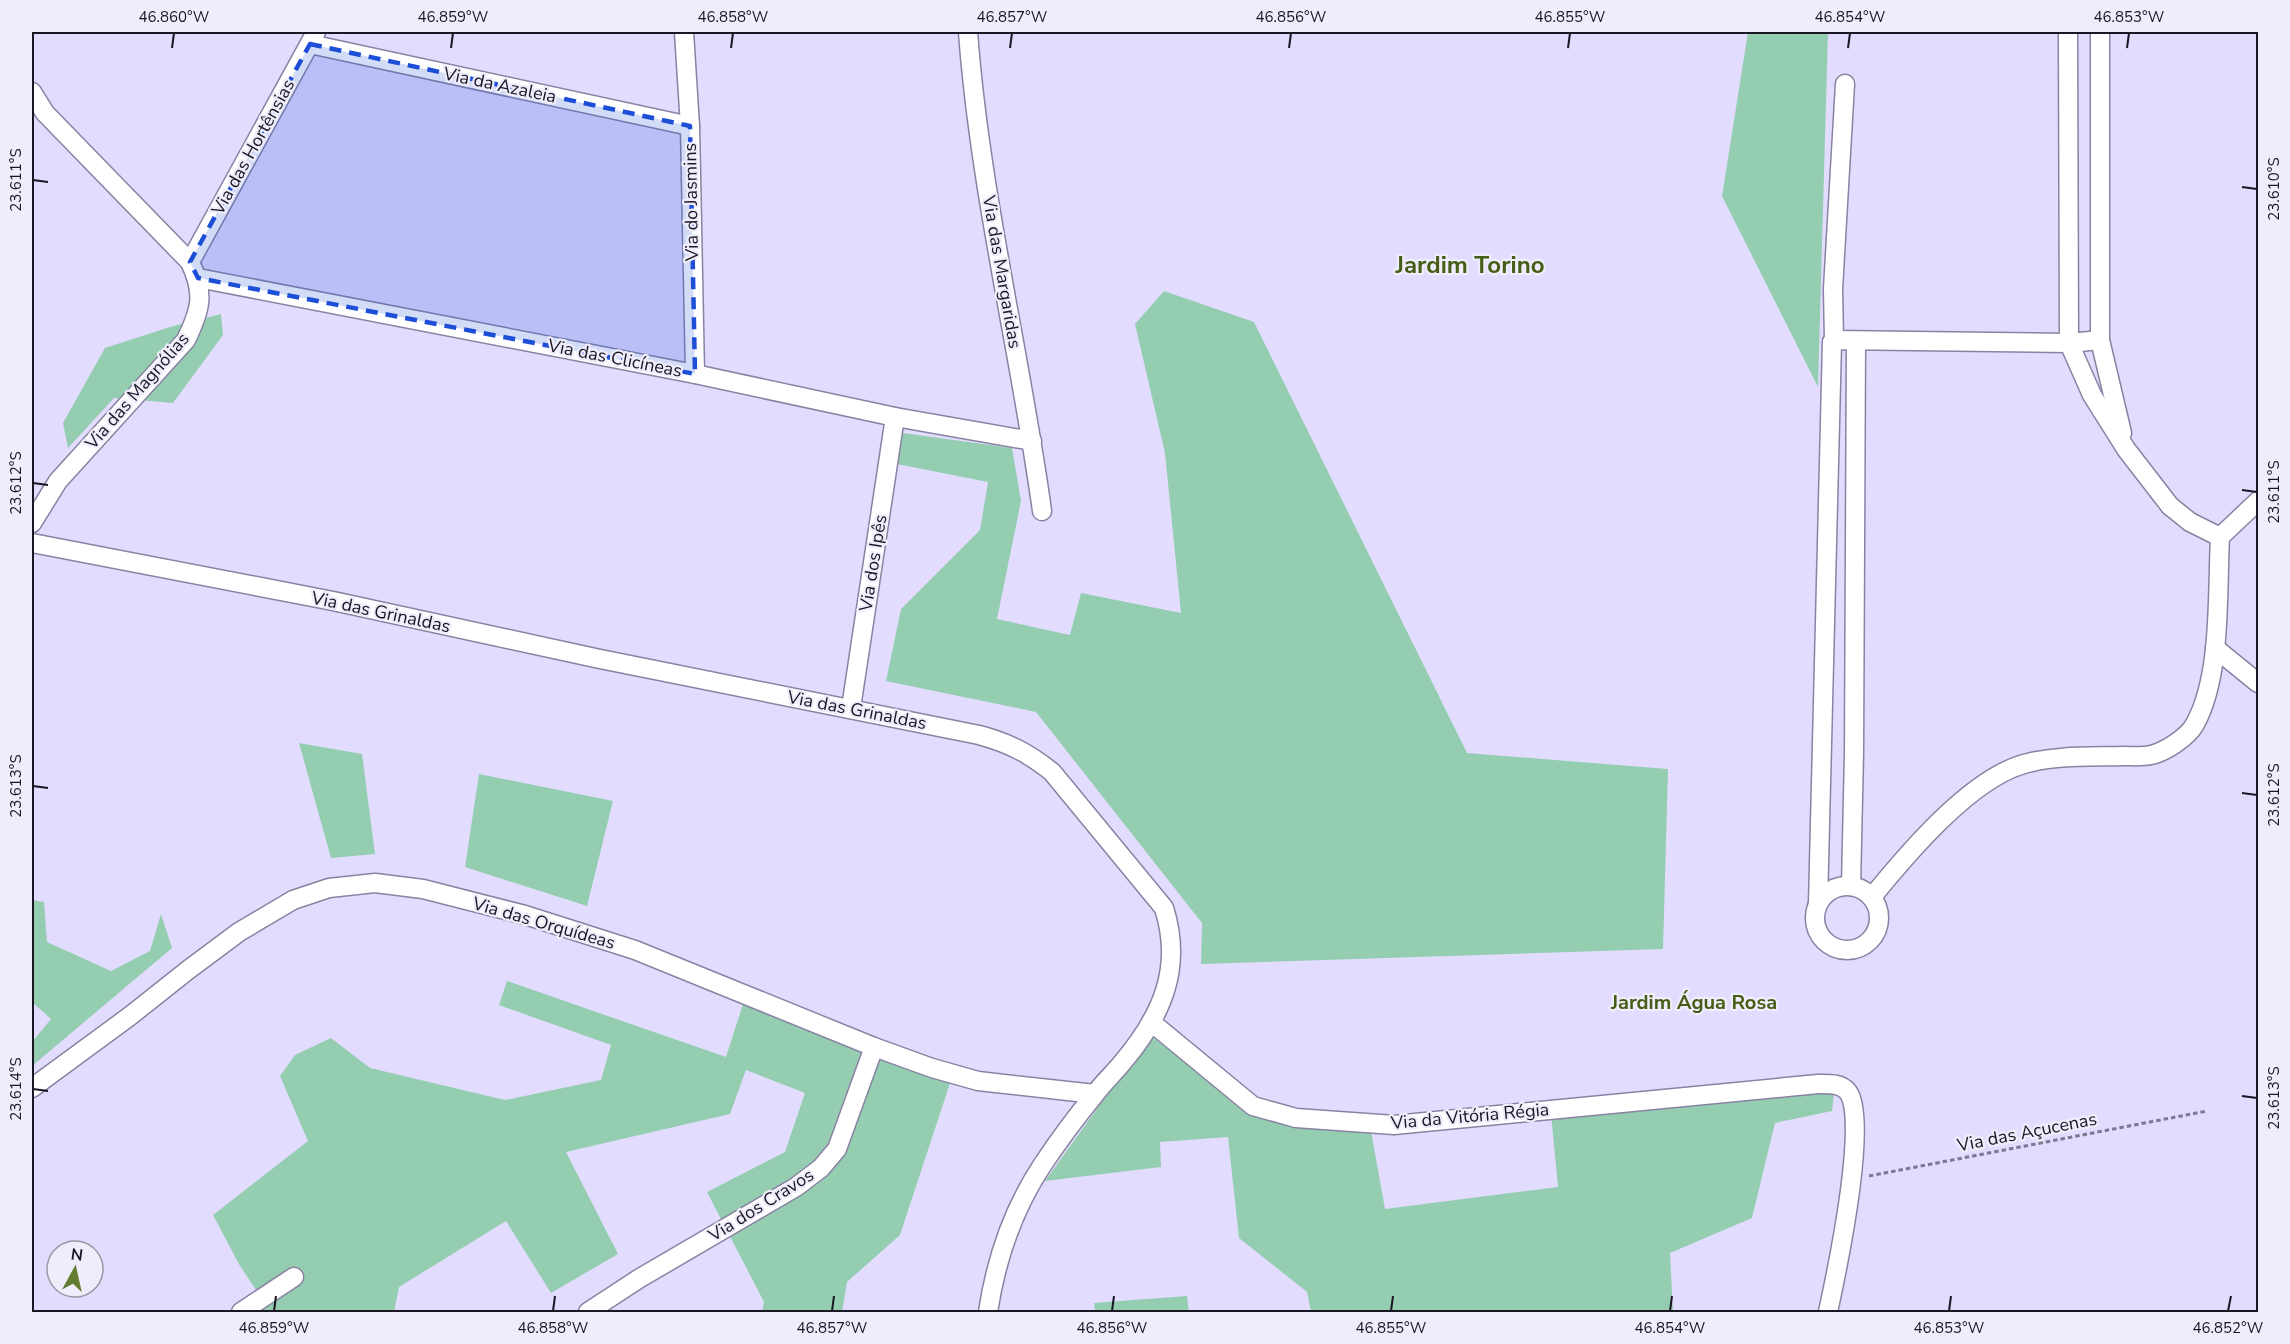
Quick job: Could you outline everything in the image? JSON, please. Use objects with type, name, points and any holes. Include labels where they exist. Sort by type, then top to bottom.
[{"type":"street","name":"Via do Jasmins","points":[[684,32],[690,126],[695,374]]},
{"type":"street","name":"Via das Margaridas","points":[[968,32],[989,204],[1032,441],[1042,510]]},
{"type":"street","points":[[2068,32],[2069,343],[2092,395],[2126,449],[2170,506],[2190,522],[2220,537]]},
{"type":"street","points":[[2100,32],[2100,340],[2126,449]]},
{"type":"street","name":"Via da Azaleia","points":[[313,38],[690,126]]},
{"type":"street","name":"Via das Hortênsias","points":[[194,270],[313,38]]},
{"type":"street","points":[[1818,904],[1837,887],[1851,886],[1864,891],[1872,897],[1880,915],[1875,935],[1859,949],[1837,948],[1827,943],[1820,935],[1815,914],[1818,904],[1831,346],[1834,340],[1833,289],[1845,84]]},
{"type":"street","points":[[32,92],[45,112],[194,270]]},
{"type":"street","name":"Via das Clicíneas","points":[[194,270],[895,417],[1032,441]]},
{"type":"street","name":"Via das Magnólias","points":[[32,523],[58,481],[186,340],[198,316],[201,294],[194,270]]},
{"type":"street","points":[[1834,340],[2069,343],[2100,340]]},
{"type":"street","points":[[1851,886],[1855,742],[1856,341]]},
{"type":"street","name":"Via dos Ipês","points":[[851,708],[895,417]]},
{"type":"street","points":[[1872,897],[1914,847],[1952,811],[2001,773],[2023,764],[2046,759],[2152,755],[2175,743],[2194,727],[2207,698],[2215,648],[2220,537],[2259,501]]},
{"type":"street","name":"Via das Grinaldas","points":[[32,543],[333,601],[589,656],[980,735],[1008,743],[1034,757],[1052,772],[1164,908],[1171,930],[1173,954],[1169,983],[1151,1022],[1124,1061],[1095,1094],[1043,1164],[1021,1201],[1005,1238],[988,1312]]},
{"type":"street","points":[[2215,648],[2259,683]]},
{"type":"street","name":"Via das Orquídeas","points":[[32,1088],[130,1017],[205,957],[293,900],[329,888],[375,883],[423,889],[525,915],[635,950],[874,1047],[978,1082],[1095,1094]]},
{"type":"street","name":"Via da Vitória Régia","points":[[1151,1022],[1253,1106],[1296,1118],[1394,1125],[1835,1084],[1850,1094],[1853,1103],[1852,1180]]},
{"type":"street","name":"Via dos Cravos","points":[[588,1312],[640,1278],[796,1187],[822,1168],[837,1149],[874,1047]]},
{"type":"street","points":[[1828,1312],[1852,1180]]},
{"type":"street","points":[[241,1312],[294,1277]]},
{"type":"path","name":"Via das Açucenas","points":[[1852,1180],[2208,1111]]},
{"type":"highlighted area","points":[[310,44],[690,126],[695,374],[198,278],[190,262]]},
{"type":"green space","points":[[1748,32],[1828,32],[1818,387],[1722,196]]},
{"type":"green space","points":[[1164,291],[1254,322],[1467,753],[1668,769],[1663,949],[1201,964],[1202,923],[1036,712],[886,681],[901,609],[980,530],[988,482],[897,464],[903,433],[1012,448],[1021,501],[997,619],[1070,635],[1081,593],[1181,613],[1165,453],[1135,324]]},
{"type":"green space","points":[[221,314],[223,335],[173,403],[114,398],[68,448],[63,423],[105,348],[170,327]]},
{"type":"green space","points":[[299,743],[362,754],[375,854],[331,858]]},
{"type":"green space","points":[[479,774],[613,801],[587,906],[465,867]]},
{"type":"green space","points":[[32,900],[44,902],[47,942],[111,971],[150,951],[161,914],[172,948],[32,1066],[32,1042],[51,1019],[32,1002]]},
{"type":"green space","points":[[507,981],[726,1057],[743,1004],[952,1077],[900,1235],[847,1282],[842,1312],[762,1312],[764,1302],[707,1192],[785,1152],[805,1093],[746,1070],[730,1114],[566,1152],[618,1254],[551,1293],[506,1221],[399,1287],[394,1312],[252,1312],[265,1303],[240,1266],[213,1215],[308,1141],[280,1076],[295,1055],[331,1038],[370,1068],[505,1100],[601,1080],[611,1045],[499,1005]]},
{"type":"green space","points":[[1150,1035],[1249,1113],[1371,1131],[1385,1209],[1558,1187],[1551,1114],[1835,1084],[1832,1111],[1775,1123],[1752,1218],[1670,1253],[1673,1312],[1311,1312],[1307,1292],[1239,1238],[1228,1137],[1160,1142],[1161,1167],[1045,1181]]},
{"type":"green space","points":[[1187,1296],[1189,1312],[1095,1312],[1094,1303]]},
{"type":"district","name":"Jardim Torino","points":[[1470,265]]},
{"type":"district","name":"Jardim Água Rosa","points":[[1694,1002]]}]
